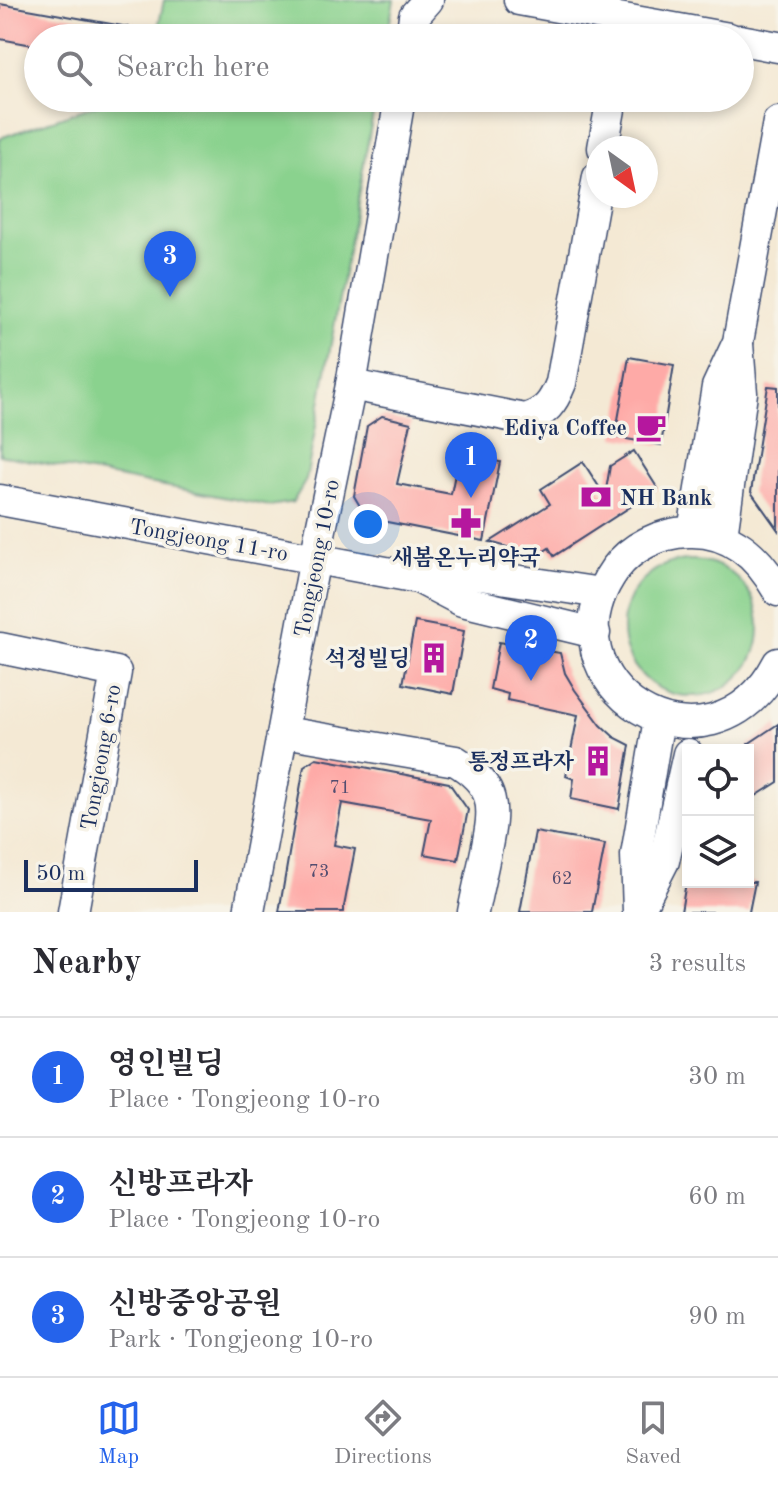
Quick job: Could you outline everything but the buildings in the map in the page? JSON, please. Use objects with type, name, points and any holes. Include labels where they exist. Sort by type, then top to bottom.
[{"type":"street","points":[[413,24],[414,16],[428,0]]},
{"type":"street","points":[[519,0],[610,24]]},
{"type":"street","points":[[754,43],[778,47]]},
{"type":"street","name":"Tongjeong 10-ro","points":[[249,912],[315,558],[351,385],[398,112]]},
{"type":"street","points":[[605,136],[609,112]]},
{"type":"street","points":[[707,534],[717,387],[738,342],[778,122]]},
{"type":"street","points":[[351,385],[525,419],[539,415],[553,403],[561,383],[592,208]]},
{"type":"street","name":"Tongjeong 11-ro","points":[[0,500],[418,578]]},
{"type":"street","points":[[691,742],[627,701],[607,678],[596,649],[594,617],[603,586],[621,560],[648,541],[679,532],[707,534],[741,546],[765,568],[778,591]]},
{"type":"street","points":[[418,578],[467,573],[601,593]]},
{"type":"street","points":[[418,578],[462,601],[595,633]]},
{"type":"street","name":"Tongjeong 6-ro","points":[[0,648],[116,672],[73,912]]},
{"type":"street","points":[[638,912],[664,861],[691,742],[716,720],[744,706],[766,685],[778,663]]},
{"type":"street","points":[[638,912],[636,855],[659,719]]},
{"type":"street","points":[[284,732],[456,761],[475,773],[486,787],[493,805],[473,912]]},
{"type":"green space","points":[[164,0],[394,0],[390,24],[159,24]]},
{"type":"green space","points":[[76,112],[373,112],[306,480],[293,502],[270,506],[0,455],[0,138]]},
{"type":"green space","points":[[691,560],[717,565],[739,580],[754,602],[759,628],[754,654],[739,676],[717,691],[691,696],[665,691],[643,676],[628,654],[623,628],[628,602],[643,580],[665,565]]},
{"type":"place","name":"신방중앙공원","points":[[170,297]]},
{"type":"place","name":"Ediya Coffee","points":[[651,427]]},
{"type":"place","name":"NH Bank","points":[[596,497]]},
{"type":"place","name":"영인빌딩","points":[[471,498]]},
{"type":"place","name":"새봄온누리약국","points":[[466,523]]},
{"type":"place","name":"석정빌딩","points":[[434,658]]},
{"type":"place","name":"신방프라자","points":[[531,681]]},
{"type":"place","name":"통정프라자","points":[[598,761]]}]
